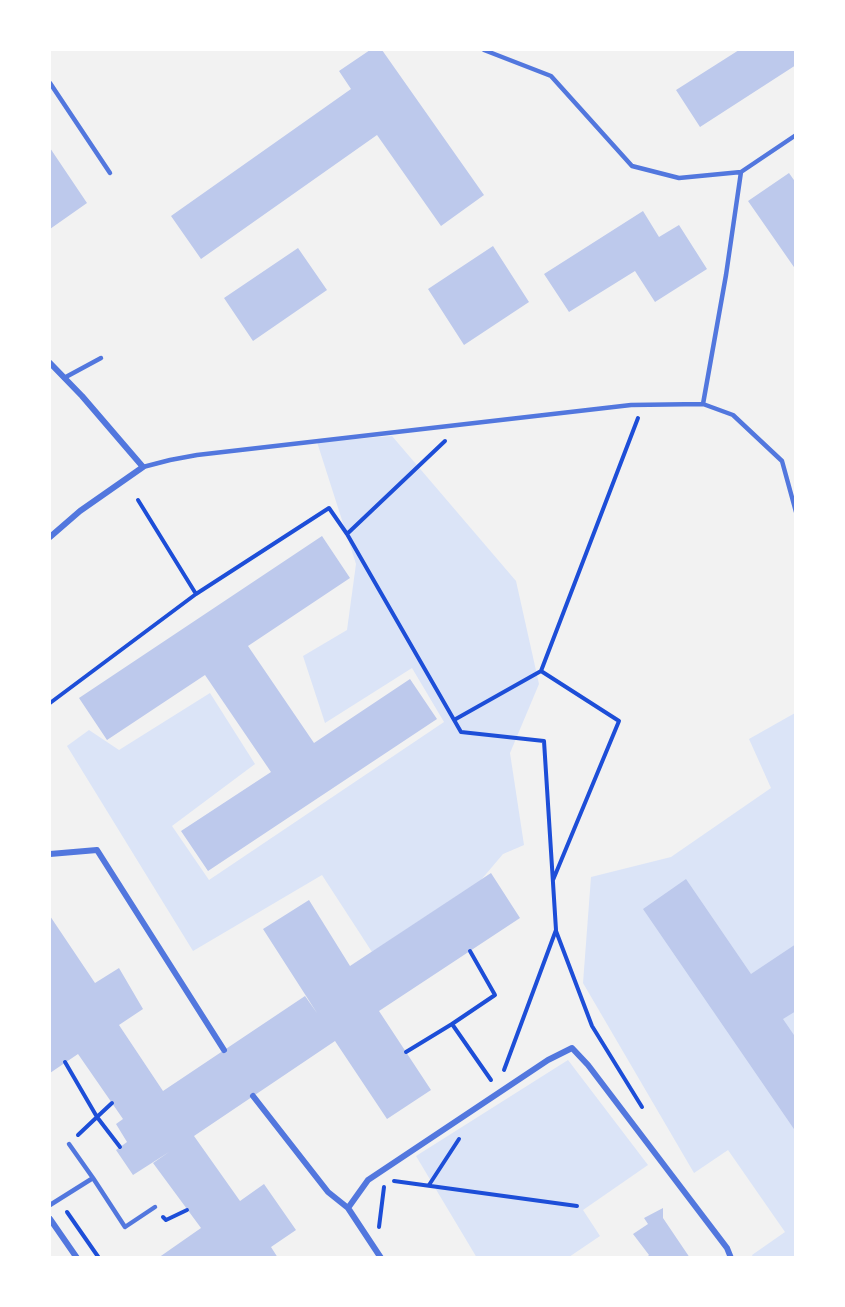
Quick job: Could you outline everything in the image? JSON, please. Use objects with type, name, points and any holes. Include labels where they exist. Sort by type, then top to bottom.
[{"type":"street","points":[[50,363],[82,396],[143,467],[80,511],[50,537]]},
{"type":"street","points":[[50,854],[97,850],[224,1050]]},
{"type":"street","points":[[348,1208],[368,1180],[548,1060],[572,1048],[588,1065],[727,1248],[731,1257]]},
{"type":"street","points":[[253,1096],[328,1192],[348,1208],[381,1257]]},
{"type":"street","points":[[50,1219],[77,1257]]},
{"type":"lane","points":[[484,50],[551,76],[632,166],[680,178],[741,172],[795,135]]},
{"type":"lane","points":[[50,83],[110,173]]},
{"type":"lane","points":[[703,404],[726,275],[741,172]]},
{"type":"lane","points":[[64,378],[101,358]]},
{"type":"lane","points":[[143,467],[197,455],[463,425],[643,405],[703,404],[733,415],[782,460],[795,512]]},
{"type":"lane","points":[[69,1144],[126,1227],[154,1207]]},
{"type":"lane","points":[[50,1205],[93,1178]]},
{"type":"path","points":[[454,720],[542,671],[643,405]]},
{"type":"path","points":[[348,534],[463,425]]},
{"type":"path","points":[[138,500],[196,594]]},
{"type":"path","points":[[50,703],[196,594],[329,508],[348,534],[461,732],[544,741],[556,930],[592,1026],[645,1112]]},
{"type":"path","points":[[542,671],[620,721],[553,880]]},
{"type":"path","points":[[502,1075],[556,930]]},
{"type":"path","points":[[406,1052],[495,995],[470,951]]},
{"type":"path","points":[[452,1024],[495,1085],[484,1102]]},
{"type":"path","points":[[65,1062],[97,1117],[120,1147]]},
{"type":"path","points":[[69,1144],[112,1102]]},
{"type":"path","points":[[429,1185],[465,1130]]},
{"type":"path","points":[[376,1250],[385,1179],[577,1206]]},
{"type":"path","points":[[58,1200],[99,1257]]},
{"type":"shaded area","points":[[392,436],[516,581],[539,684],[510,753],[524,845],[503,854],[481,880],[372,952],[322,875],[193,951],[67,746],[89,730],[119,750],[210,693],[255,764],[172,826],[209,880],[444,722],[412,668],[325,723],[303,656],[347,630],[356,564],[317,442]]},
{"type":"shaded area","points":[[795,713],[795,1257],[753,1257],[752,1255],[785,1232],[728,1150],[694,1173],[583,983],[591,877],[671,857],[771,788],[749,739]]},
{"type":"shaded area","points":[[568,1060],[648,1165],[583,1210],[600,1236],[569,1257],[477,1258],[416,1156]]},
{"type":"building","points":[[370,50],[382,50],[484,195],[441,226],[377,135],[201,259],[171,216],[351,89],[339,71]]},
{"type":"building","points":[[739,50],[796,50],[796,65],[700,127],[676,90]]},
{"type":"building","points":[[50,148],[87,203],[50,229]]},
{"type":"building","points":[[789,173],[796,183],[796,270],[748,201]]},
{"type":"building","points":[[643,211],[659,237],[679,225],[707,269],[655,302],[635,271],[569,312],[544,274]]},
{"type":"building","points":[[493,246],[529,302],[464,345],[428,289]]},
{"type":"building","points":[[298,248],[327,290],[253,341],[224,298]]},
{"type":"building","points":[[322,536],[350,578],[248,646],[314,743],[410,679],[437,719],[208,871],[181,831],[271,772],[205,675],[107,740],[79,698]]},
{"type":"building","points":[[491,873],[520,918],[379,1011],[431,1090],[387,1119],[335,1041],[194,1136],[240,1201],[264,1184],[296,1230],[271,1247],[278,1258],[158,1258],[201,1228],[153,1163],[169,1152],[133,1175],[116,1150],[127,1142],[116,1124],[123,1119],[78,1054],[50,1073],[50,916],[95,983],[119,968],[143,1009],[119,1025],[163,1091],[305,996],[317,1013],[263,929],[309,900],[350,966]]},
{"type":"building","points":[[686,879],[751,974],[796,944],[796,1011],[783,1019],[796,1038],[796,1132],[643,909]]},
{"type":"building","points":[[663,1208],[663,1218],[690,1258],[646,1258],[649,1255],[633,1234],[648,1224],[644,1218]]}]
